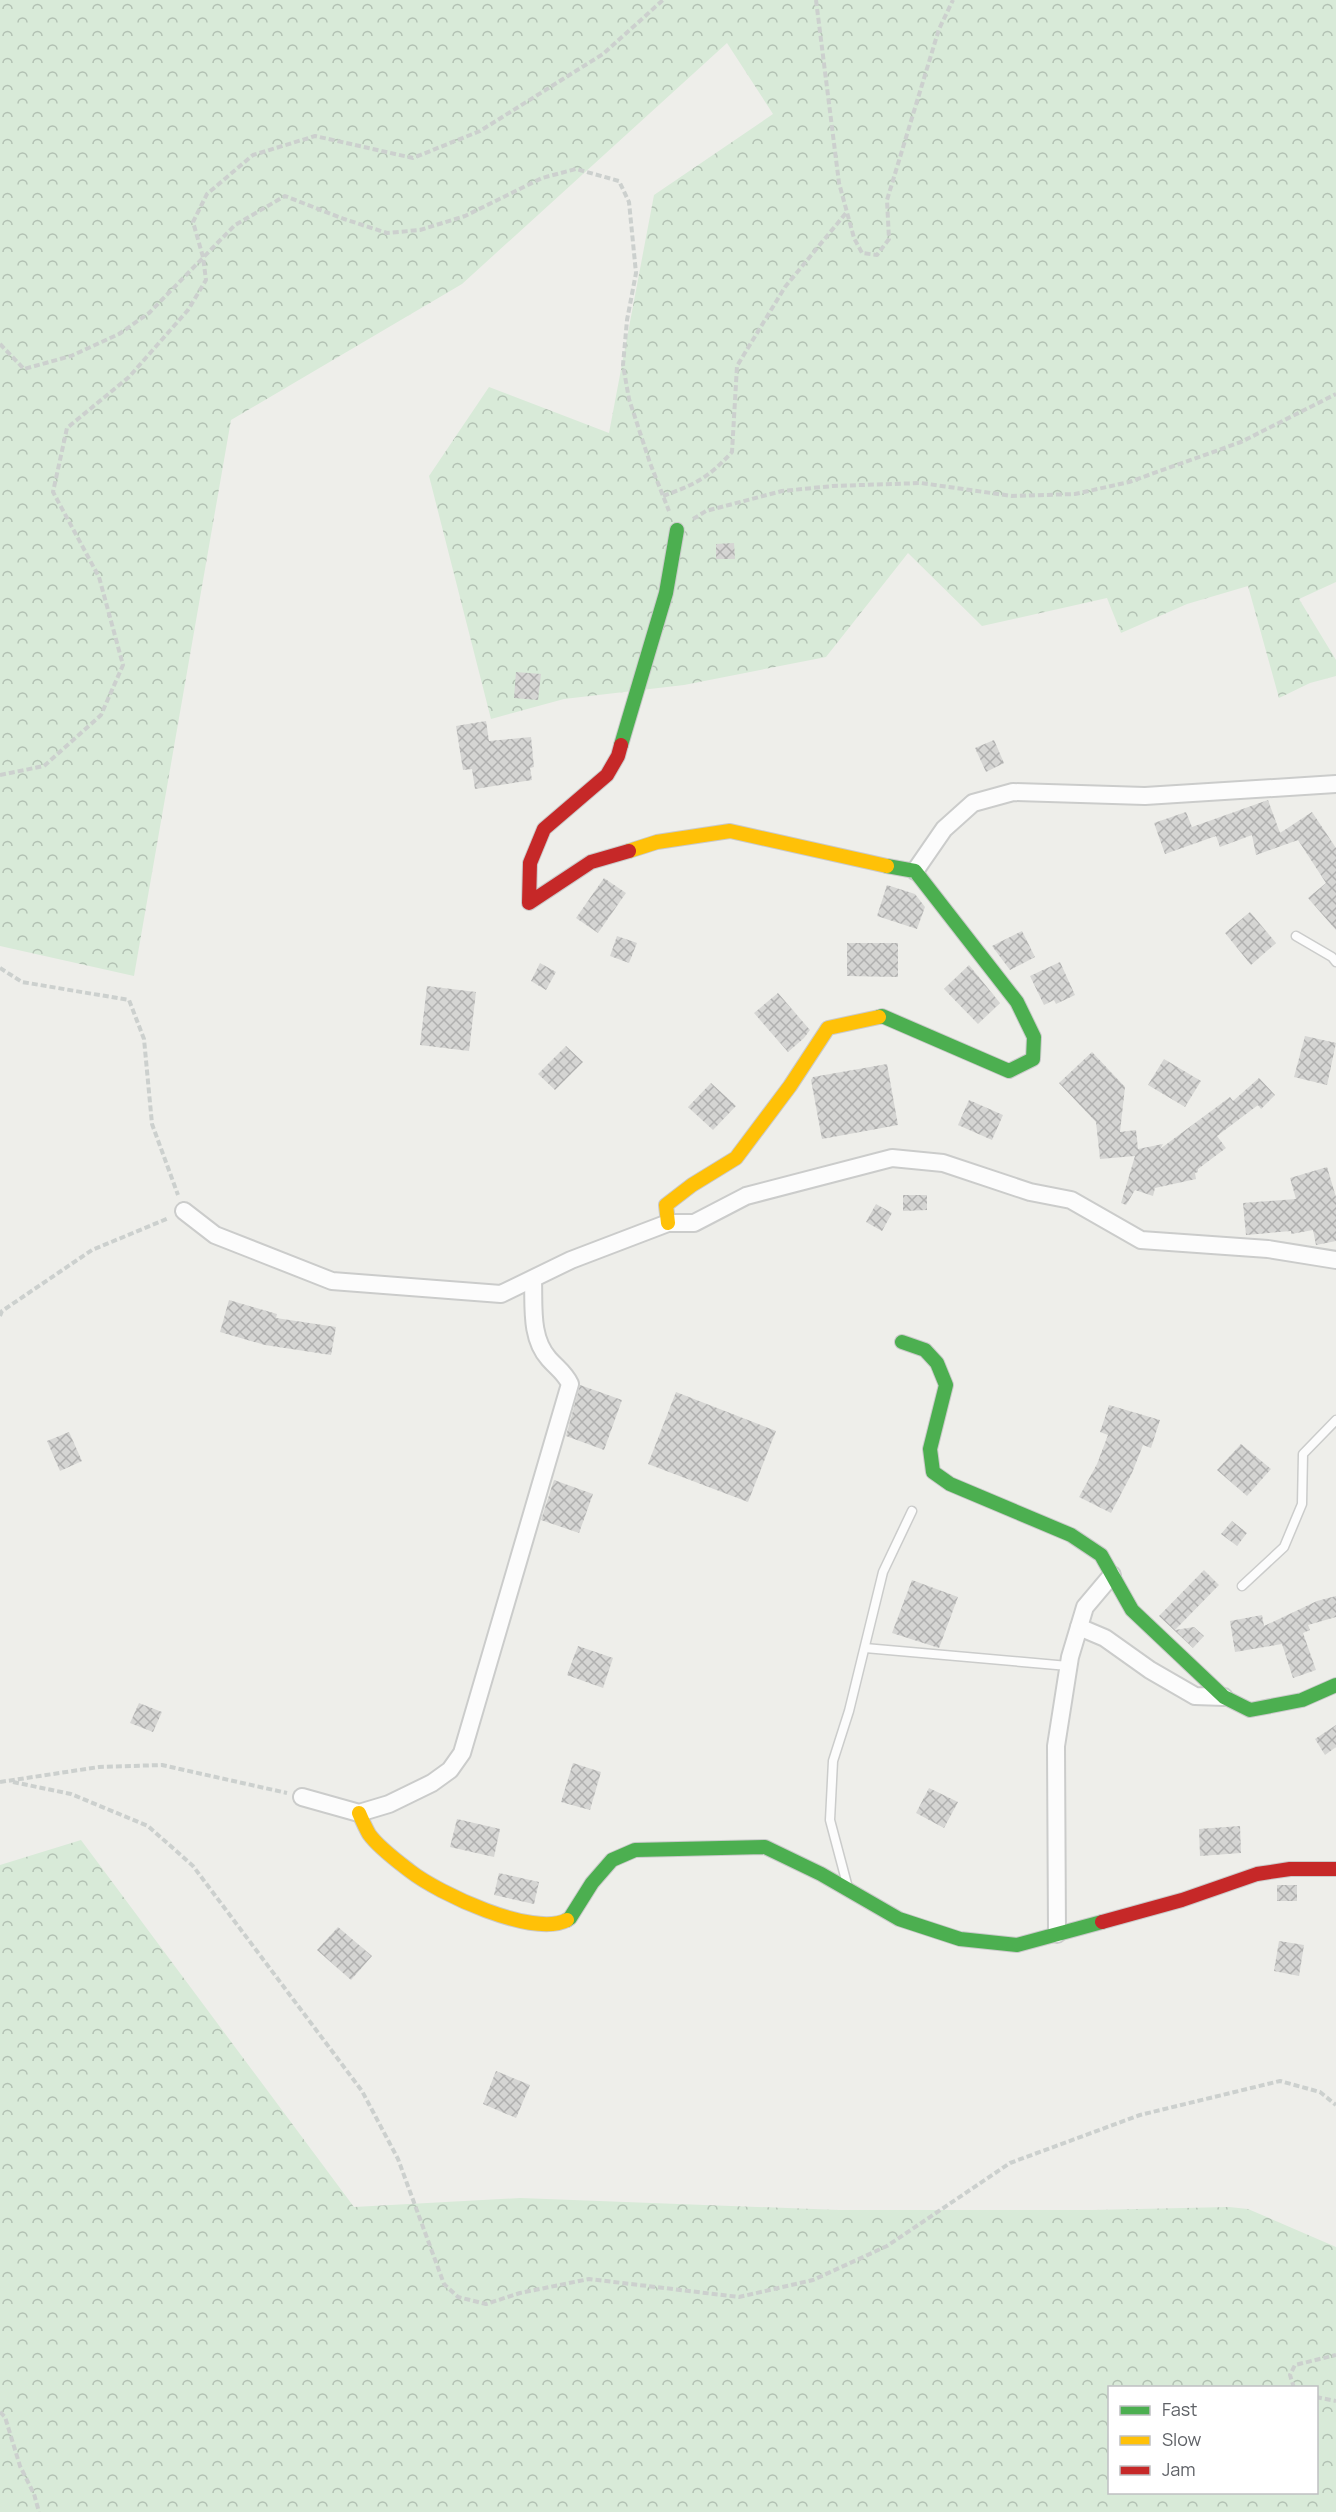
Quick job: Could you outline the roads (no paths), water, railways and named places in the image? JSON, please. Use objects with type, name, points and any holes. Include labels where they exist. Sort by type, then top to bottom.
[{"type":"street","points":[[668,1223],[666,1205],[692,1185],[736,1158],[790,1086],[828,1028],[882,1016],[1009,1071],[1033,1059],[1034,1037],[1017,1002],[915,871],[730,831],[657,842],[591,862],[529,903],[530,863],[544,829],[607,775],[618,756],[666,592],[676,530]]},
{"type":"street","points":[[915,871],[944,829],[973,803],[1013,792],[1145,796],[1336,784]]},
{"type":"street","points":[[184,1211],[215,1235],[332,1281],[501,1294],[571,1260],[668,1223],[694,1223],[746,1196],[892,1158],[943,1163],[1030,1192],[1071,1200],[1141,1240],[1268,1249],[1336,1260]]},
{"type":"street","points":[[302,1797],[359,1813],[389,1804],[432,1783],[450,1770],[462,1753],[570,1384],[565,1373],[548,1358],[536,1337],[533,1280]]},
{"type":"street","points":[[902,1342],[925,1350],[937,1363],[946,1385],[930,1449],[933,1472],[969,1493],[1071,1535],[1101,1556],[1132,1610],[1224,1696],[1250,1710],[1302,1700],[1336,1685]]},
{"type":"street","points":[[1057,1934],[1056,1746],[1068,1666],[1085,1607],[1112,1575]]},
{"type":"street","points":[[1079,1627],[1105,1638],[1150,1670],[1195,1696],[1224,1696]]},
{"type":"street","points":[[359,1813],[370,1835],[411,1872],[477,1908],[532,1924],[560,1924],[570,1918],[592,1883],[612,1860],[635,1850],[765,1847],[849,1890],[899,1919],[960,1939],[1017,1945],[1182,1900],[1257,1874],[1290,1869],[1336,1869]]},
{"type":"lane","points":[[1296,936],[1332,957],[1336,962]]},
{"type":"lane","points":[[1242,1586],[1284,1547],[1302,1504],[1303,1454],[1336,1420]]},
{"type":"lane","points":[[849,1890],[830,1820],[833,1761],[865,1648],[883,1572],[912,1511]]},
{"type":"lane","points":[[865,1648],[1068,1666]]}]
